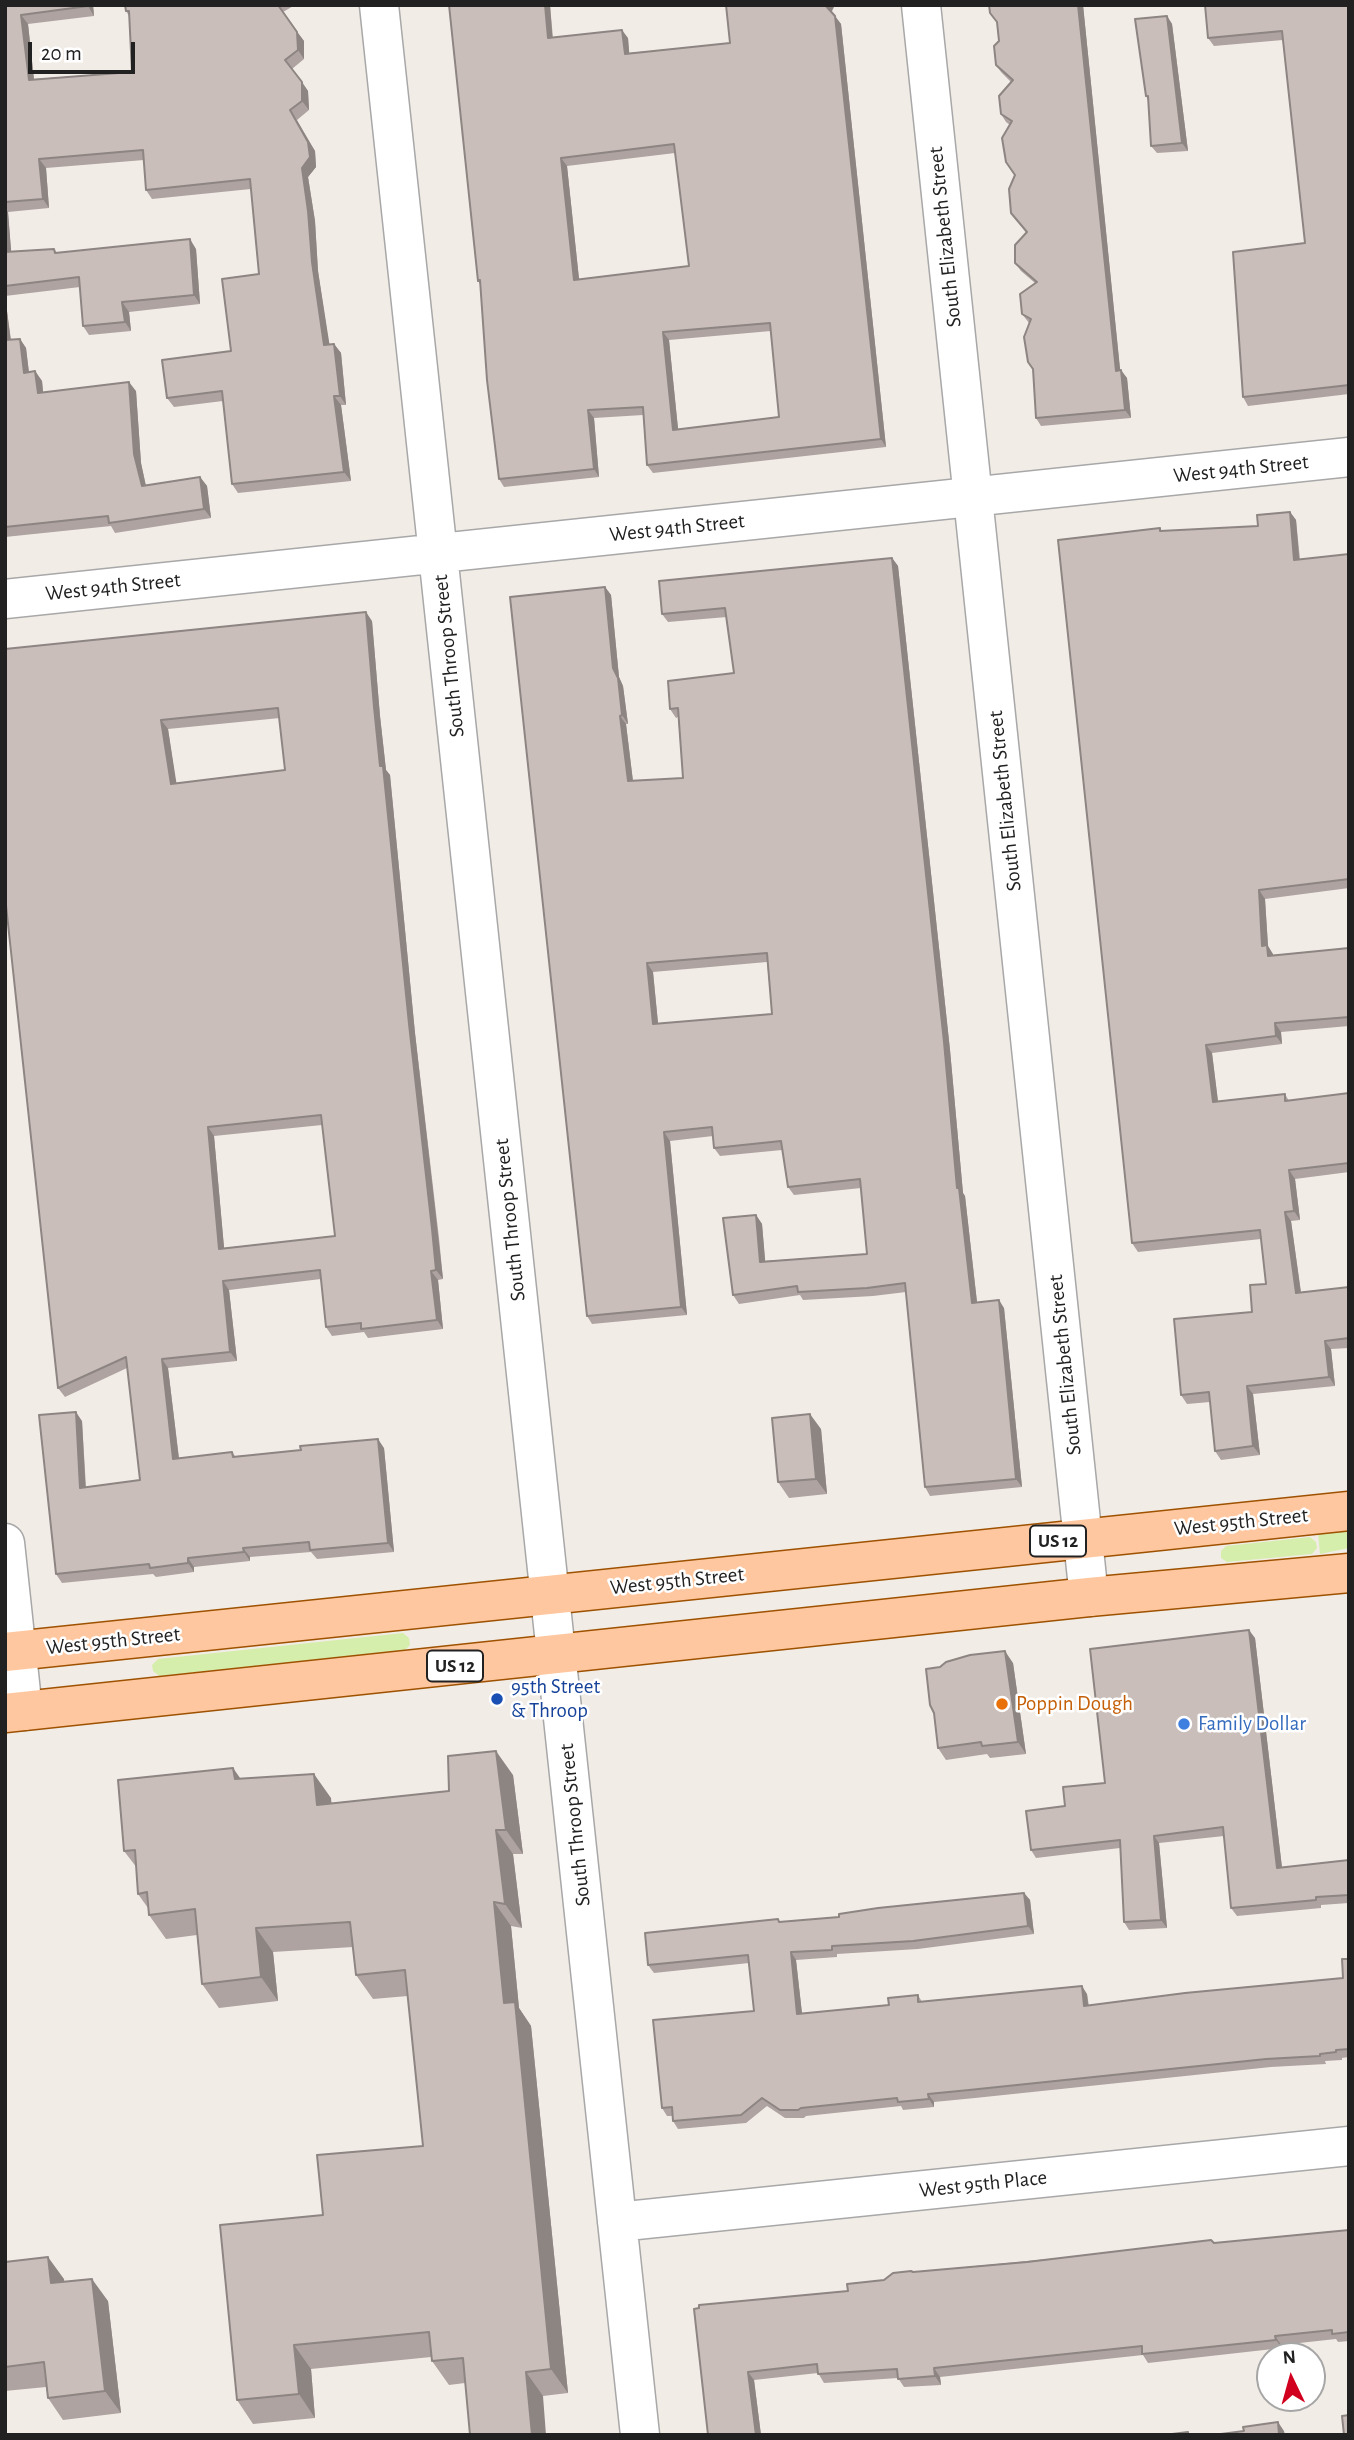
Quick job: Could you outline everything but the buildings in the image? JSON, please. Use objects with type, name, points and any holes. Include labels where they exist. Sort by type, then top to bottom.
[{"type":"main road","name":"West 95th Street","points":[[11,1652],[1349,1511]]},
{"type":"main road","name":"US 12","points":[[14,1712],[1089,1597],[1349,1573]]},
{"type":"street","name":"South Throop Street","points":[[379,5],[640,2435]]},
{"type":"street","name":"South Elizabeth Street","points":[[921,5],[1089,1597]]},
{"type":"street","name":"West 94th Street","points":[[5,599],[1349,457]]},
{"type":"street","points":[[5,1543],[14,1712]]},
{"type":"street","name":"West 95th Place","points":[[617,2222],[1349,2146]]},
{"type":"green space","points":[[1349,1530],[1349,1548],[1320,1554],[1318,1533]]},
{"type":"green space","points":[[1310,1537],[1316,1542],[1317,1548],[1312,1554],[1227,1562],[1221,1558],[1221,1551],[1226,1546]]},
{"type":"green space","points":[[403,1633],[409,1638],[410,1645],[405,1650],[159,1676],[153,1671],[152,1665],[158,1659]]},
{"type":"place","name":"95th Street & Throop","points":[[497,1699]]},
{"type":"place","name":"Poppin Dough","points":[[1002,1704]]},
{"type":"place","name":"Family Dollar","points":[[1184,1724]]}]
